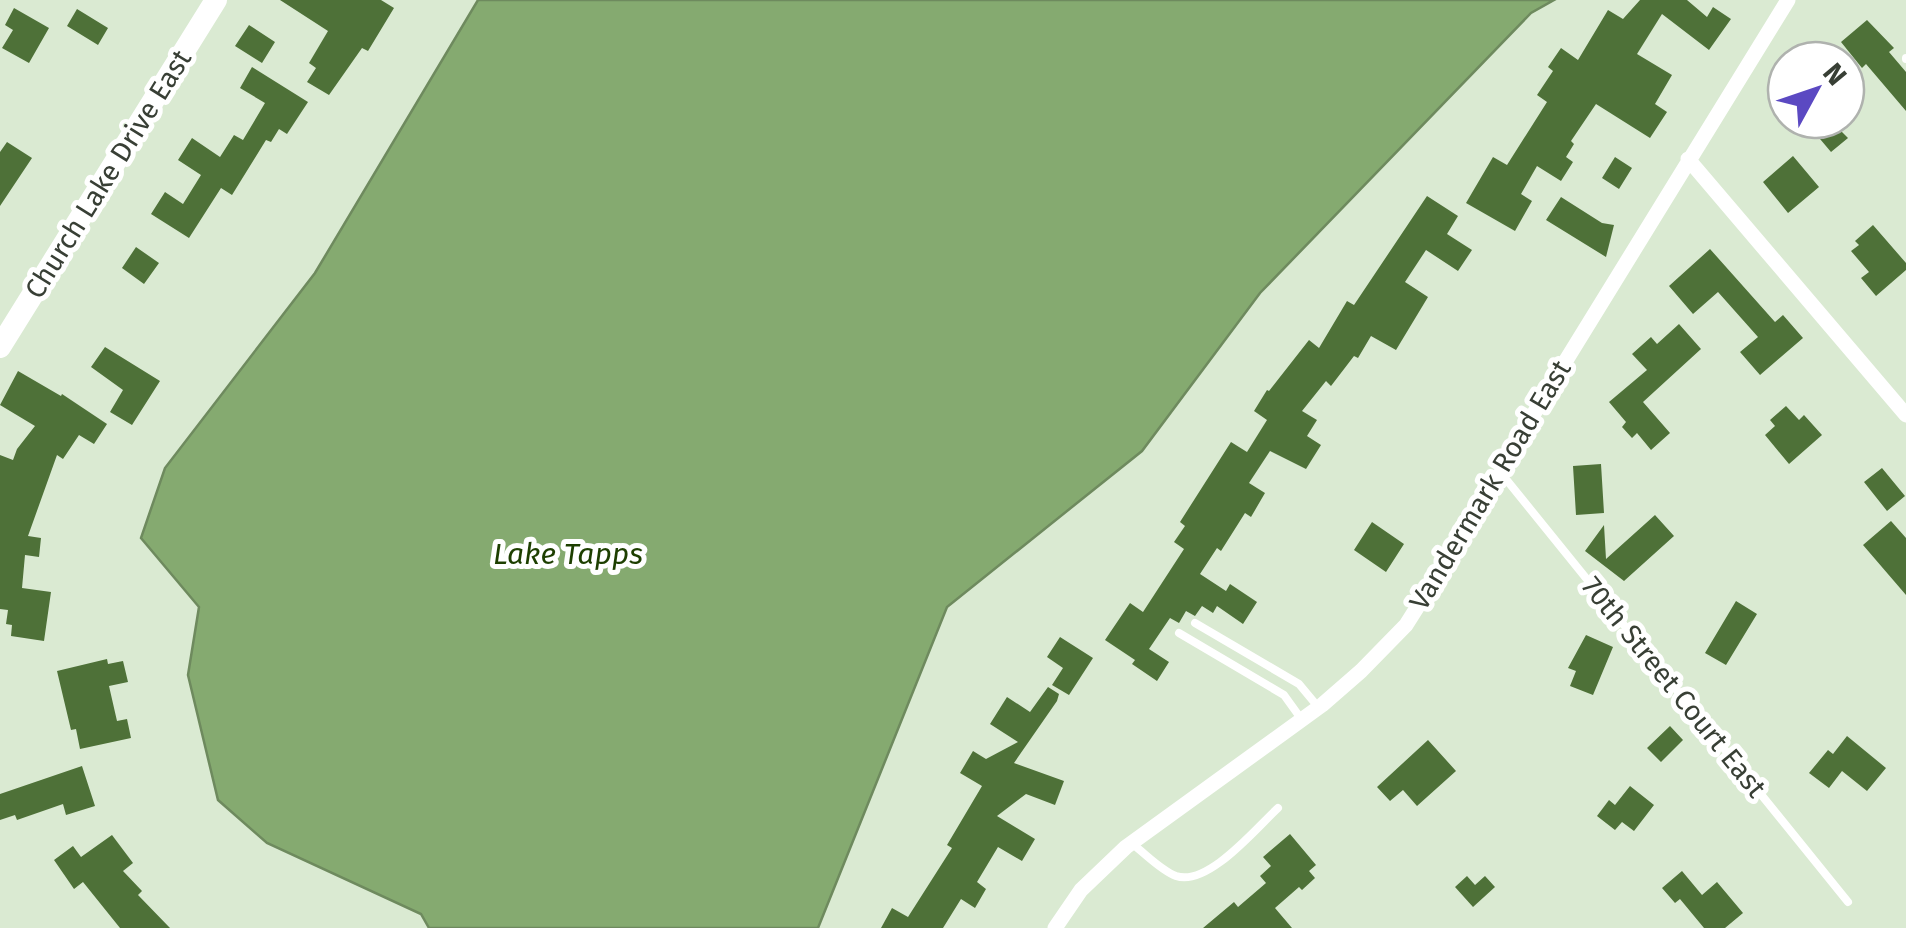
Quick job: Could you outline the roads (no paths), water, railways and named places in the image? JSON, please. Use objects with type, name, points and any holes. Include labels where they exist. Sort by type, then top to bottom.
[{"type":"street","name":"Church Lake Drive East","points":[[0,347],[216,0]]},
{"type":"street","name":"Vandermark Road East","points":[[1056,928],[1081,890],[1131,843],[1318,708],[1362,671],[1406,624],[1788,0]]},
{"type":"street","points":[[1688,158],[1906,416]]},
{"type":"lane","name":"70th Street Court East","points":[[1501,472],[1848,902]]},
{"type":"lane","points":[[1195,623],[1299,684],[1318,708]]},
{"type":"lane","points":[[1179,633],[1284,694],[1302,720]]},
{"type":"lane","points":[[1131,843],[1173,875],[1188,878],[1216,866],[1278,808]]},
{"type":"water","name":"Lake Tapps","points":[[478,0],[1554,0],[1531,13],[1260,293],[1142,451],[947,607],[818,928],[429,928],[421,914],[267,843],[218,800],[188,675],[199,607],[141,538],[165,468],[315,273]]}]
